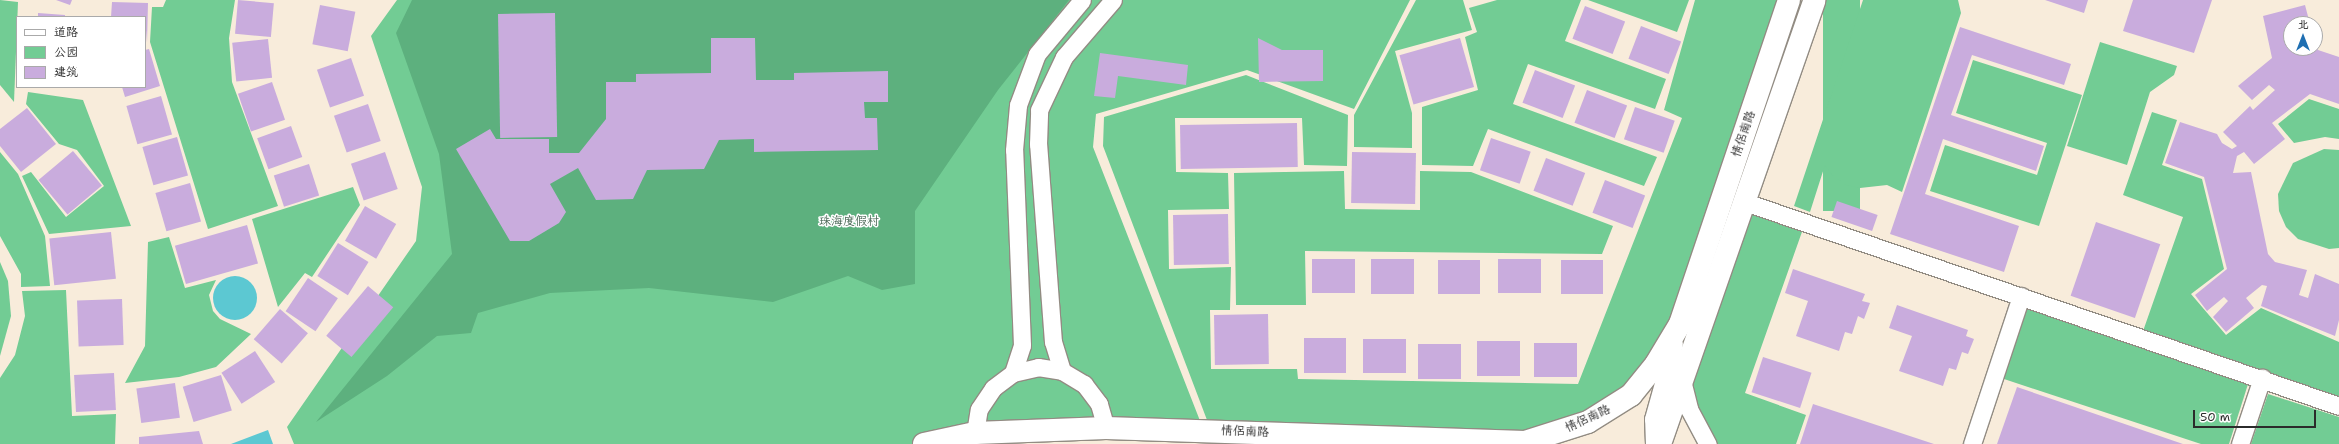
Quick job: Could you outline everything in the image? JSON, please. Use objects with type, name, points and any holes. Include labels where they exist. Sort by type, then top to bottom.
[{"type":"highway","name":"情侣南路","points":[[924,444],[975,433],[1106,428],[1525,442],[1588,422],[1616,406],[1645,378],[1680,324],[1789,0]]},
{"type":"highway","name":"情侣南路","points":[[1660,444],[1815,0]]},
{"type":"street","points":[[975,433],[985,398],[1013,373],[1022,345],[1014,150],[1018,105],[1037,54],[1082,0]]},
{"type":"street","points":[[1062,371],[1053,342],[1038,144],[1040,110],[1064,57],[1113,0]]},
{"type":"street","points":[[1745,202],[2262,378],[2339,406]]},
{"type":"street","points":[[1972,444],[2021,296]]},
{"type":"street","points":[[1654,444],[1653,419],[1680,324]]},
{"type":"street","points":[[1013,373],[1038,368],[1062,371],[1093,393],[1106,428]]},
{"type":"street","points":[[2240,444],[2262,378]]},
{"type":"street","points":[[1682,380],[1689,409],[1708,444]]},
{"type":"street","points":[[1525,442],[1556,444]]},
{"type":"green space","points":[[0,0],[18,2],[17,16],[16,16],[14,102],[0,85]]},
{"type":"green space","points":[[166,0],[235,0],[229,38],[232,82],[278,206],[208,229],[150,42],[152,7],[163,7]]},
{"type":"green space","name":"珠海度假村","points":[[397,0],[1410,0],[1354,109],[1247,70],[1096,114],[1093,147],[1204,431],[923,444],[294,444],[287,427],[416,241],[422,187],[371,36]]},
{"type":"green space","points":[[412,0],[1069,0],[998,90],[915,211],[915,284],[882,290],[848,276],[773,302],[649,288],[550,293],[478,313],[471,333],[437,336],[387,376],[316,422],[452,254],[439,154],[396,33]]},
{"type":"green space","points":[[1416,0],[1463,0],[1472,30],[1395,51],[1412,113],[1412,148],[1354,147],[1354,115]]},
{"type":"green space","points":[[1497,0],[1581,0],[1565,41],[1666,79],[1655,109],[1528,64],[1513,104],[1657,157],[1644,186],[1488,129],[1473,166],[1422,165],[1422,107],[1478,90],[1465,37],[1477,32],[1469,8]]},
{"type":"green space","points":[[1588,0],[1689,0],[1677,32]]},
{"type":"green space","points":[[1695,0],[1779,0],[1671,322],[1629,382],[1606,402],[1576,416],[1523,432],[1207,420],[1103,146],[1104,117],[1246,75],[1348,115],[1347,166],[1304,165],[1302,118],[1175,118],[1176,172],[1228,173],[1229,209],[1168,210],[1169,269],[1231,267],[1230,310],[1210,310],[1211,369],[1297,369],[1298,379],[1578,384],[1682,118],[1664,110]]},
{"type":"green space","points":[[1823,0],[1860,0],[1860,211],[1823,211]]},
{"type":"green space","points":[[1863,0],[1958,0],[1961,13],[1902,192],[1887,185],[1860,188],[1846,185],[1832,175],[1825,165],[1810,212],[1794,206]]},
{"type":"green space","points":[[2100,42],[2177,66],[2174,75],[2150,92],[2127,165],[2067,146]]},
{"type":"green space","points":[[1973,60],[2082,95],[2039,226],[1930,191],[1945,145],[2037,175],[2047,143],[1956,113]]},
{"type":"green space","points":[[28,92],[83,100],[131,226],[49,234],[22,176],[31,172],[66,217],[104,186],[77,150],[59,144],[26,104]]},
{"type":"green space","points":[[2309,99],[2339,109],[2339,139],[2325,137],[2294,143],[2278,124]]},
{"type":"green space","points":[[2152,112],[2177,120],[2162,165],[2202,179],[2224,269],[2191,294],[2226,335],[2261,308],[2339,342],[2339,403],[2142,334],[2183,217],[2123,195]]},
{"type":"green space","points":[[2324,149],[2339,150],[2339,248],[2329,249],[2298,239],[2286,227],[2279,211],[2278,194],[2293,163]]},
{"type":"green space","points":[[0,152],[18,174],[45,236],[50,286],[21,287],[21,274],[0,236]]},
{"type":"green space","points":[[1344,171],[1345,209],[1420,210],[1420,171],[1471,172],[1613,226],[1602,254],[1305,251],[1306,305],[1236,305],[1234,173]]},
{"type":"green space","points":[[353,187],[360,205],[312,277],[305,273],[278,307],[252,219]]},
{"type":"green space","points":[[1748,210],[1803,229],[1745,393],[1806,415],[1796,444],[1715,444],[1700,424],[1688,380]]},
{"type":"green space","points":[[169,237],[185,288],[216,280],[209,295],[213,311],[220,319],[251,334],[216,367],[179,377],[125,383],[145,346],[148,242]]},
{"type":"green space","points":[[0,262],[8,281],[11,316],[0,356]]},
{"type":"green space","points":[[66,290],[72,416],[116,414],[115,444],[0,444],[0,378],[15,355],[25,316],[22,291]]},
{"type":"green space","points":[[2024,307],[2249,381],[2229,444],[2201,444],[2001,378]]},
{"type":"green space","points":[[2268,394],[2339,417],[2339,444],[2251,444]]},
{"type":"water","points":[[235,276],[247,280],[253,286],[257,298],[253,310],[247,316],[235,320],[223,316],[217,310],[213,298],[217,286],[223,280]]},
{"type":"water","points":[[268,430],[273,444],[231,444]]},
{"type":"building","points":[[56,0],[72,0],[70,5]]},
{"type":"building","points":[[238,0],[274,3],[271,37],[235,34]]},
{"type":"building","points":[[2045,0],[2088,0],[2084,13]]},
{"type":"building","points":[[2133,0],[2212,0],[2194,53],[2123,31]]},
{"type":"building","points":[[112,2],[148,3],[147,43],[146,16],[111,16]]},
{"type":"building","points":[[320,5],[355,12],[348,51],[312,44]]},
{"type":"building","points":[[2305,5],[2308,16],[2283,16],[2283,56],[2323,56],[2323,52],[2339,57],[2339,104],[2310,94],[2272,123],[2285,139],[2254,164],[2244,152],[2237,156],[2233,173],[2251,172],[2268,254],[2275,262],[2307,270],[2299,295],[2308,298],[2315,274],[2339,284],[2339,320],[2335,336],[2261,306],[2267,286],[2262,285],[2246,298],[2254,308],[2226,332],[2213,317],[2228,301],[2224,297],[2207,311],[2195,295],[2227,269],[2204,177],[2165,163],[2180,122],[2217,134],[2222,143],[2232,149],[2237,146],[2223,132],[2250,106],[2253,110],[2275,90],[2269,85],[2252,100],[2238,86],[2272,58],[2263,16]]},
{"type":"building","points":[[1585,6],[1625,21],[1613,54],[1572,39]]},
{"type":"building","points":[[38,13],[65,15],[65,16],[38,16]]},
{"type":"building","points":[[555,13],[557,137],[500,138],[498,14]]},
{"type":"building","points":[[1641,26],[1681,41],[1669,74],[1628,59]]},
{"type":"building","points":[[1960,27],[2071,64],[2064,85],[1972,55],[1951,115],[2044,146],[2036,171],[1943,139],[1925,194],[2019,226],[2004,272],[1890,234]]},
{"type":"building","points":[[711,38],[755,38],[756,80],[794,80],[794,73],[888,71],[888,102],[864,102],[865,118],[877,118],[878,150],[754,152],[754,139],[719,140],[704,169],[647,170],[633,199],[596,200],[578,168],[550,184],[566,212],[559,223],[529,241],[510,241],[456,149],[490,129],[496,139],[549,139],[549,153],[579,153],[606,119],[606,82],[636,82],[636,74],[711,73]]},
{"type":"building","points":[[1258,38],[1282,50],[1323,50],[1323,81],[1259,82]]},
{"type":"building","points":[[1460,38],[1474,87],[1413,104],[1399,55]]},
{"type":"building","points":[[268,39],[272,78],[236,82],[232,43]]},
{"type":"building","points":[[149,49],[160,86],[125,97],[122,88],[146,88],[146,50]]},
{"type":"building","points":[[1100,53],[1188,65],[1186,85],[1118,76],[1115,98],[1094,96]]},
{"type":"building","points":[[351,58],[364,96],[330,108],[317,70]]},
{"type":"building","points":[[1535,70],[1575,85],[1563,118],[1522,103]]},
{"type":"building","points":[[272,82],[285,120],[251,132],[238,94]]},
{"type":"building","points":[[1587,90],[1627,105],[1615,138],[1574,123]]},
{"type":"building","points":[[161,96],[172,134],[137,144],[126,106]]},
{"type":"building","points":[[368,104],[381,141],[347,153],[334,116]]},
{"type":"building","points":[[1635,107],[1675,121],[1664,153],[1624,139]]},
{"type":"building","points":[[27,108],[56,144],[21,172],[0,146],[0,129]]},
{"type":"building","points":[[1297,123],[1298,167],[1181,169],[1180,125]]},
{"type":"building","points":[[291,126],[302,157],[268,169],[257,138]]},
{"type":"building","points":[[177,137],[188,175],[153,185],[142,147]]},
{"type":"building","points":[[1491,138],[1531,152],[1520,184],[1480,170]]},
{"type":"building","points":[[73,151],[102,185],[67,214],[39,180]]},
{"type":"building","points":[[385,152],[398,189],[364,201],[351,164]]},
{"type":"building","points":[[1352,152],[1416,153],[1415,204],[1351,203]]},
{"type":"building","points":[[1546,158],[1585,173],[1573,206],[1533,191]]},
{"type":"building","points":[[309,164],[319,195],[284,207],[274,175]]},
{"type":"building","points":[[1605,180],[1645,195],[1633,228],[1592,213]]},
{"type":"building","points":[[190,183],[201,221],[166,231],[155,193]]},
{"type":"building","points":[[1837,201],[1878,215],[1872,231],[1831,217]]},
{"type":"building","points":[[365,206],[396,224],[376,259],[345,241]]},
{"type":"building","points":[[1228,214],[1229,264],[1174,265],[1173,215]]},
{"type":"building","points":[[2096,222],[2160,244],[2135,318],[2071,296]]},
{"type":"building","points":[[247,225],[258,263],[186,284],[175,246]]},
{"type":"building","points":[[111,232],[116,279],[54,285],[49,238]]},
{"type":"building","points":[[338,243],[369,262],[348,295],[317,276]]},
{"type":"building","points":[[1312,259],[1355,259],[1355,293],[1312,293]]},
{"type":"building","points":[[1371,259],[1414,259],[1414,294],[1371,294]]},
{"type":"building","points":[[1498,259],[1541,259],[1541,293],[1498,293]]},
{"type":"building","points":[[1438,260],[1480,260],[1480,294],[1438,294]]},
{"type":"building","points":[[1561,260],[1603,260],[1603,294],[1561,294]]},
{"type":"building","points":[[1793,269],[1865,294],[1862,301],[1870,303],[1864,319],[1858,316],[1852,334],[1845,332],[1839,351],[1796,336],[1808,301],[1785,293]]},
{"type":"building","points":[[308,278],[338,298],[315,331],[286,311]]},
{"type":"building","points":[[368,286],[393,307],[351,357],[326,336]]},
{"type":"building","points":[[122,299],[124,345],[79,347],[77,301]]},
{"type":"building","points":[[1897,305],[1968,330],[1966,336],[1974,339],[1968,354],[1962,352],[1956,370],[1949,368],[1943,386],[1899,371],[1912,336],[1889,328]]},
{"type":"building","points":[[280,309],[308,333],[282,363],[254,339]]},
{"type":"building","points":[[1268,314],[1269,364],[1215,365],[1214,315]]},
{"type":"building","points":[[1304,338],[1346,338],[1346,373],[1304,373]]},
{"type":"building","points":[[1363,339],[1406,339],[1406,373],[1363,373]]},
{"type":"building","points":[[1477,341],[1520,341],[1520,376],[1477,376]]},
{"type":"building","points":[[1534,343],[1577,343],[1577,377],[1534,377]]},
{"type":"building","points":[[1418,344],[1461,344],[1461,379],[1418,379]]},
{"type":"building","points":[[255,351],[275,382],[242,404],[221,373]]},
{"type":"building","points":[[1763,357],[1812,373],[1800,408],[1752,392]]},
{"type":"building","points":[[114,373],[116,410],[76,412],[74,375]]},
{"type":"building","points":[[221,375],[232,410],[194,422],[183,387]]},
{"type":"building","points":[[175,383],[180,418],[141,423],[136,388]]},
{"type":"building","points":[[2017,387],[2183,444],[1997,444]]},
{"type":"building","points":[[1813,404],[1934,444],[1800,444]]},
{"type":"building","points":[[199,431],[203,444],[139,444],[139,437]]}]
